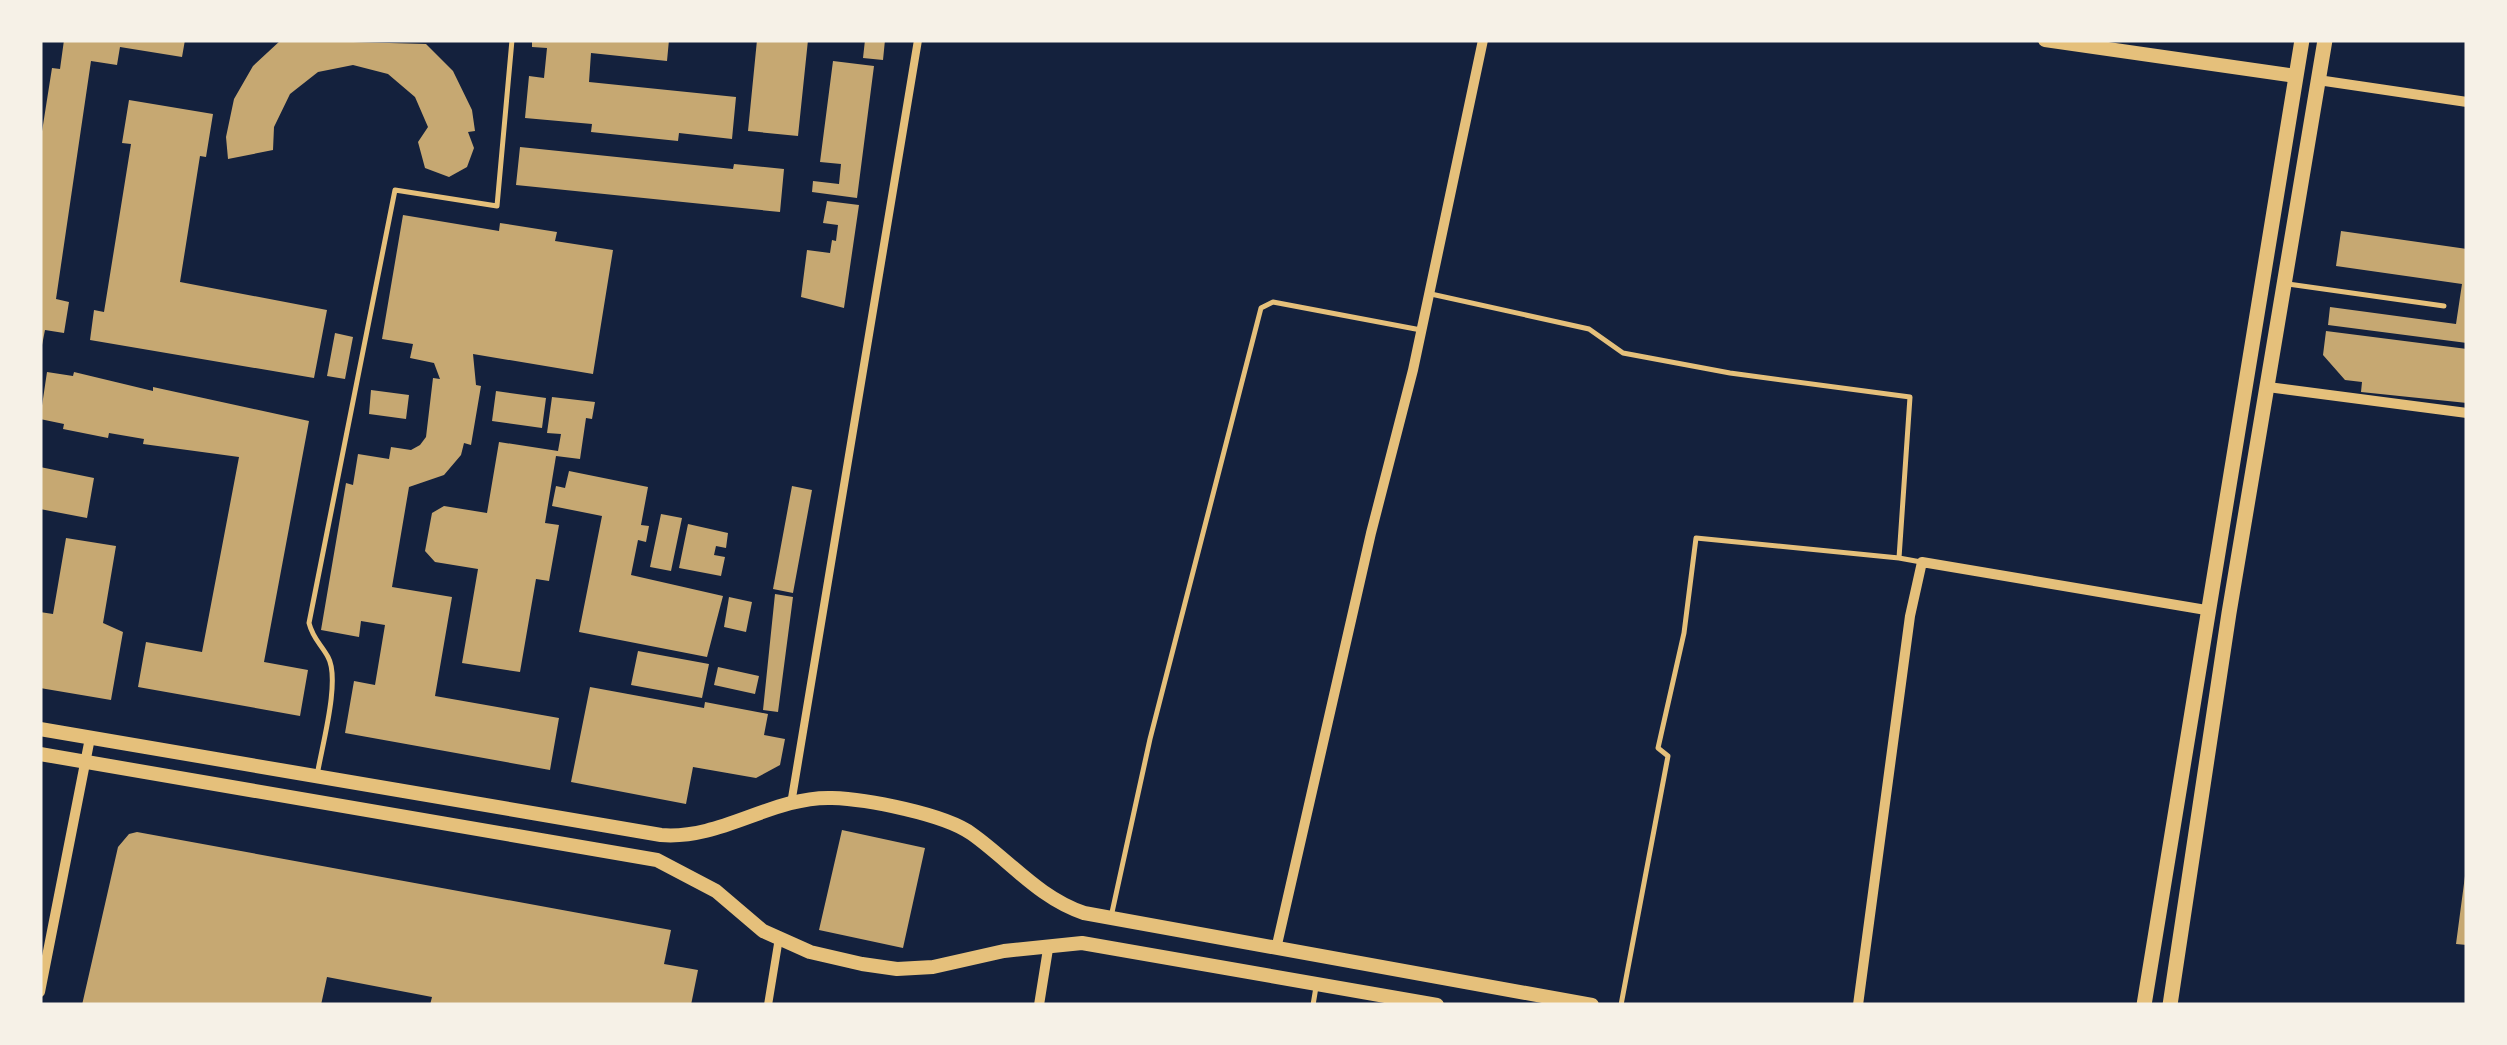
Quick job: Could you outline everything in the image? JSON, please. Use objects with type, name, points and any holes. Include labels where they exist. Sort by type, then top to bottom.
[{"type":"main road","points":[[2144,1005],[2302,40]]},
{"type":"main road","points":[[2170,1005],[2325,40]]},
{"type":"street","points":[[791,804],[918,40]]},
{"type":"street","points":[[1276,949],[1421,330],[1483,40]]},
{"type":"street","points":[[2045,40],[2296,76]]},
{"type":"street","points":[[2318,80],[2467,102]]},
{"type":"street","points":[[2268,387],[2467,413]]},
{"type":"street","points":[[1858,1005],[1910,616],[1922,562],[2206,610]]},
{"type":"street","points":[[40,729],[684,837],[702,836],[791,804],[835,798],[942,820],[974,835],[1047,896],[1066,907],[1111,919],[1592,1005]]},
{"type":"street","points":[[40,992],[90,738]]},
{"type":"street","points":[[40,754],[657,860],[694,877],[779,938],[810,952],[897,969],[933,968],[1004,951],[1082,943],[1437,1005]]},
{"type":"street","points":[[768,1005],[779,938]]},
{"type":"street","points":[[1039,1005],[1048,949]]},
{"type":"lane","points":[[316,778],[333,679],[329,658],[313,639],[308,623],[395,190],[497,206],[512,40]]},
{"type":"lane","points":[[2284,284],[2444,306]]},
{"type":"lane","points":[[1428,293],[1589,329],[1623,353],[1730,373],[1910,397],[1898,558]]},
{"type":"lane","points":[[1111,919],[1150,740],[1262,308],[1273,302],[1421,330]]},
{"type":"lane","points":[[1621,1005],[1668,756],[1658,748],[1684,633],[1696,538],[1922,562]]},
{"type":"lane","points":[[1313,1005],[1316,984]]},
{"type":"building","points":[[64,40],[185,40],[182,57],[120,47],[117,65],[91,61],[56,299],[69,302],[64,333],[45,330],[42,345],[40,144],[52,68],[60,69]]},
{"type":"building","points":[[281,40],[426,44],[453,71],[472,110],[475,131],[468,132],[474,148],[467,167],[449,177],[425,168],[418,142],[428,127],[415,97],[388,74],[353,65],[318,72],[290,94],[274,127],[273,150],[228,159],[226,137],[234,99],[253,66]]},
{"type":"building","points":[[532,40],[669,40],[667,61],[591,53],[589,82],[736,97],[732,139],[679,133],[678,141],[591,132],[592,124],[525,118],[529,76],[544,78],[547,48],[532,47]]},
{"type":"building","points":[[757,40],[808,40],[798,136],[748,131]]},
{"type":"building","points":[[865,40],[885,40],[883,60],[863,58]]},
{"type":"building","points":[[833,61],[874,66],[857,198],[812,192],[813,181],[839,184],[841,164],[820,162]]},
{"type":"building","points":[[129,100],[213,114],[206,157],[200,156],[180,282],[327,310],[314,378],[90,340],[94,310],[104,312],[131,144],[122,143]]},
{"type":"building","points":[[520,147],[733,169],[734,164],[784,169],[780,212],[516,185]]},
{"type":"building","points":[[827,201],[859,205],[844,308],[801,297],[807,250],[830,253],[832,240],[836,241],[838,225],[823,223]]},
{"type":"building","points":[[403,215],[499,231],[500,223],[557,232],[555,241],[613,250],[593,374],[473,354],[476,385],[481,386],[471,445],[464,443],[461,455],[444,475],[409,487],[392,587],[452,597],[435,696],[559,718],[550,770],[345,733],[354,681],[375,685],[385,625],[361,621],[359,637],[321,630],[346,483],[353,485],[358,454],[389,459],[391,447],[411,450],[420,445],[426,437],[433,378],[440,379],[434,363],[410,358],[413,344],[382,339]]},
{"type":"building","points":[[2341,231],[2467,249],[2467,343],[2328,325],[2330,307],[2456,324],[2462,284],[2336,266]]},
{"type":"building","points":[[2326,331],[2467,349],[2467,403],[2361,392],[2362,382],[2345,380],[2323,355]]},
{"type":"building","points":[[335,333],[353,337],[345,379],[327,376]]},
{"type":"building","points":[[47,372],[73,376],[74,372],[309,421],[264,662],[308,670],[300,716],[138,687],[146,642],[202,652],[239,457],[143,444],[144,439],[109,433],[108,438],[63,429],[64,424],[40,419]]},
{"type":"building","points":[[371,390],[409,395],[406,419],[369,414]]},
{"type":"building","points":[[496,391],[546,398],[542,428],[492,421]]},
{"type":"building","points":[[552,397],[595,402],[592,419],[586,418],[580,459],[556,456],[545,523],[559,525],[549,581],[536,579],[520,672],[462,663],[478,569],[435,562],[425,551],[432,513],[444,506],[487,513],[499,442],[558,451],[561,434],[547,433]]},
{"type":"building","points":[[40,467],[94,478],[87,518],[40,509]]},
{"type":"building","points":[[569,471],[648,487],[641,525],[649,526],[646,542],[638,540],[631,575],[723,596],[707,657],[579,632],[602,516],[552,506],[556,486],[565,488]]},
{"type":"building","points":[[792,486],[812,490],[793,593],[773,589]]},
{"type":"building","points":[[661,514],[682,518],[671,571],[650,567]]},
{"type":"building","points":[[688,524],[728,533],[726,548],[716,546],[714,555],[725,557],[721,576],[679,568]]},
{"type":"building","points":[[66,538],[116,546],[103,623],[123,632],[111,700],[40,688],[40,612],[53,614]]},
{"type":"building","points":[[775,594],[793,597],[778,712],[763,710]]},
{"type":"building","points":[[729,597],[752,602],[746,632],[724,627]]},
{"type":"building","points":[[638,651],[709,664],[702,698],[631,685]]},
{"type":"building","points":[[718,667],[759,676],[755,694],[714,685]]},
{"type":"building","points":[[590,687],[704,708],[705,702],[768,714],[764,735],[785,739],[780,765],[756,778],[693,767],[686,804],[571,782]]},
{"type":"building","points":[[842,830],[925,848],[903,948],[819,930]]},
{"type":"building","points":[[137,832],[671,930],[664,964],[698,970],[691,1005],[430,1005],[432,997],[327,977],[321,1005],[82,1005],[118,847],[129,834]]},
{"type":"building","points":[[2467,876],[2467,945],[2456,944]]}]
